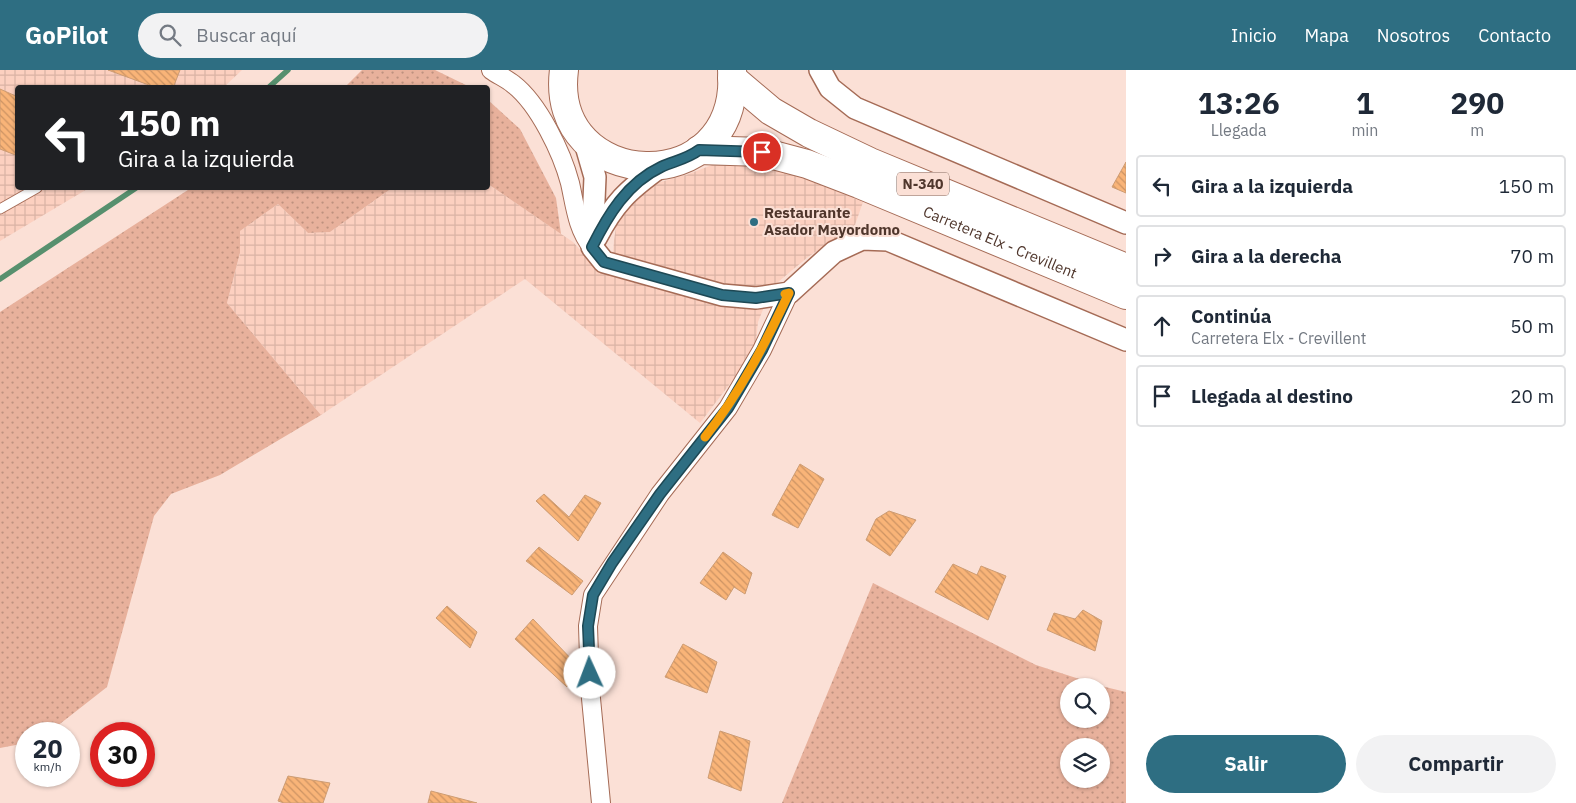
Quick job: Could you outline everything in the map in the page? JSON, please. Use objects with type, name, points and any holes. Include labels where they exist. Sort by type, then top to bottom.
[{"type":"highway","name":"N-340","points":[[558,75],[568,114],[584,139],[602,155],[636,167],[660,167],[691,156],[713,138],[727,114],[733,89],[732,74]]},
{"type":"highway","name":"Carretera Elx - Crevillent","points":[[732,74],[771,111],[809,133],[870,162],[1126,268]]},
{"type":"highway","name":"Carretera Elx - Crevillent","points":[[699,150],[762,152],[807,164],[1126,295]]},
{"type":"street","points":[[491,70],[514,84],[536,110],[553,142],[569,180],[582,236],[604,262],[722,295],[756,298],[789,293]]},
{"type":"street","points":[[820,70],[830,88],[856,108],[1126,223]]},
{"type":"street","points":[[584,139],[595,177],[592,247]]},
{"type":"street","points":[[592,247],[614,207],[630,188],[660,167]]},
{"type":"street","points":[[601,803],[590,688],[588,626],[593,595],[612,563],[660,494],[728,408],[762,350],[789,293],[834,252],[862,239],[888,240],[1126,340]]},
{"type":"lane","points":[[0,209],[34,190]]},
{"type":"shaded area","points":[[0,70],[242,70],[226,85],[15,85],[15,190],[86,190],[0,241]]},
{"type":"shaded area","points":[[362,70],[435,70],[466,85],[347,85]]},
{"type":"shaded area","points":[[490,102],[520,129],[556,198],[561,234],[490,185]]},
{"type":"shaded area","points":[[725,160],[769,164],[863,202],[855,225],[808,257],[772,287],[758,322],[755,351],[700,423],[525,279],[321,415],[227,303],[240,254],[240,231],[278,204],[308,233],[330,232],[389,190],[490,190],[490,185],[573,242],[595,266],[612,272],[619,207],[653,184],[686,175]]},
{"type":"shaded area","points":[[188,190],[389,190],[330,232],[308,233],[278,204],[240,231],[240,253],[227,303],[321,415],[220,475],[171,494],[154,516],[107,687],[62,722],[15,722],[15,745],[0,748],[0,312]]},
{"type":"shaded area","points":[[873,583],[1036,665],[1076,678],[1060,678],[1060,728],[1110,728],[1110,688],[1126,692],[1126,803],[782,803]]},
{"type":"building","points":[[108,70],[180,70],[174,85],[149,85]]},
{"type":"building","points":[[0,89],[15,96],[15,155],[0,149]]},
{"type":"building","points":[[1126,162],[1126,193],[1112,187]]},
{"type":"building","points":[[800,464],[824,479],[798,528],[772,515]]},
{"type":"building","points":[[544,494],[569,517],[585,495],[601,503],[578,541],[536,501]]},
{"type":"building","points":[[889,511],[916,520],[890,556],[866,540],[876,519]]},
{"type":"building","points":[[539,547],[583,581],[572,595],[526,561]]},
{"type":"building","points":[[723,552],[752,573],[745,594],[734,587],[726,600],[700,583]]},
{"type":"building","points":[[953,564],[977,575],[981,566],[1006,576],[988,620],[935,592]]},
{"type":"building","points":[[447,606],[477,632],[470,648],[436,618]]},
{"type":"building","points":[[1083,610],[1102,621],[1095,651],[1047,630],[1054,613],[1075,619]]},
{"type":"building","points":[[533,619],[576,664],[567,687],[515,639]]},
{"type":"building","points":[[683,644],[717,662],[707,693],[665,677]]},
{"type":"building","points":[[720,731],[750,741],[741,791],[708,778]]},
{"type":"building","points":[[288,776],[330,783],[323,803],[284,803],[278,801]]},
{"type":"building","points":[[431,791],[477,803],[428,803]]},
{"type":"waterway","points":[[271,85],[288,70]]},
{"type":"waterway","points":[[0,279],[133,190]]},
{"type":"slow traffic","points":[[705,437],[728,408],[762,350],[789,293],[785,294]]},
{"type":"place","name":"Restaurante Asador Mayordomo","points":[[754,222]]},
{"type":"route","points":[[590,673],[588,626],[593,595],[612,563],[660,494],[728,408],[762,350],[789,293],[756,298],[722,295],[604,262],[592,247],[609,213],[630,188],[660,167],[691,156],[699,150],[762,152]]}]
